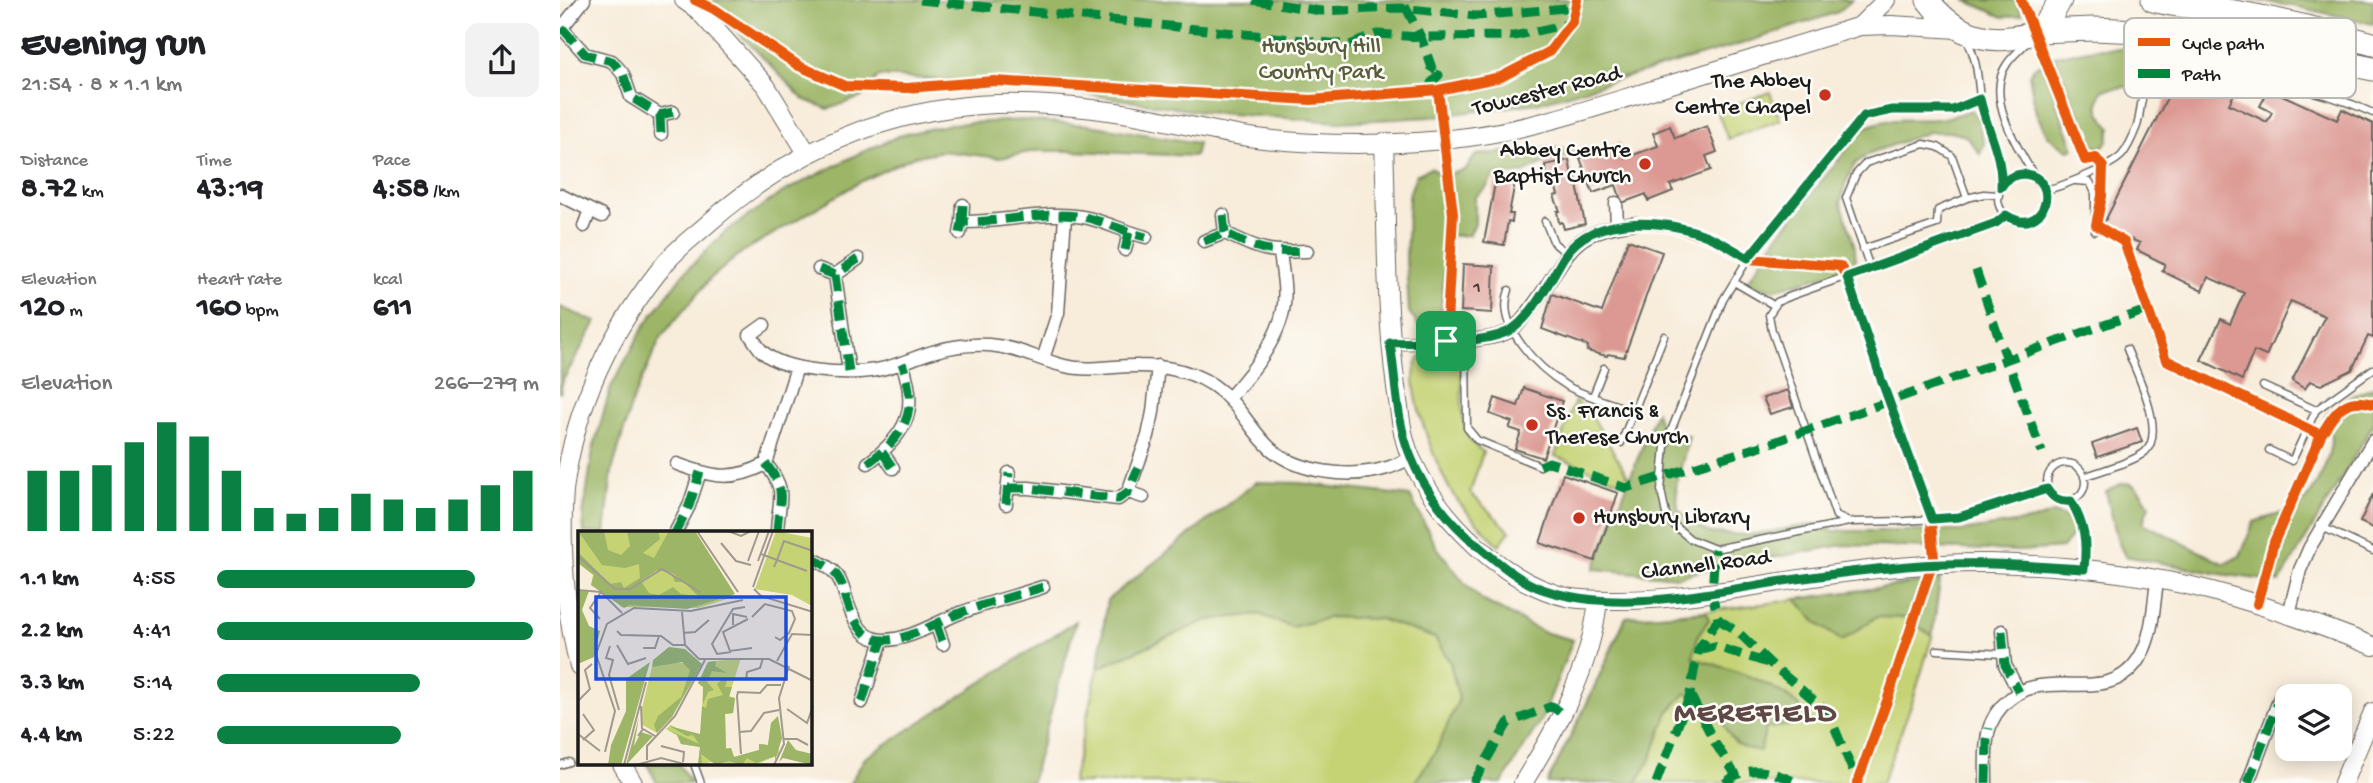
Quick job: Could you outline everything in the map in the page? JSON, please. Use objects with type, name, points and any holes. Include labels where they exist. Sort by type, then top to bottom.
[{"type":"highway","points":[[1928,0],[1945,20],[1960,29],[1991,38],[2018,37],[2035,32],[2124,30]]},
{"type":"highway","points":[[2035,32],[2060,0]]},
{"type":"highway","points":[[2153,0],[2171,5],[2268,18]]},
{"type":"highway","points":[[2356,39],[2373,44]]},
{"type":"street","points":[[584,0],[561,29],[585,54],[612,61],[623,74],[631,97],[667,113],[661,134]]},
{"type":"street","points":[[684,0],[698,10],[766,86],[807,153]]},
{"type":"street","name":"Towcester Road","points":[[1860,26],[1886,0]]},
{"type":"street","name":"Towcester Road","points":[[578,662],[567,615],[561,549],[563,492],[574,434],[590,387],[612,341],[670,257],[734,201],[807,153],[863,128],[927,111],[993,104],[1044,104],[1123,113],[1254,138],[1314,143],[1468,137],[1561,118],[1860,26],[1960,29]]},
{"type":"street","name":"Clannell Road","points":[[1384,142],[1390,343],[1403,432],[1411,458],[1428,490],[1459,530],[1498,563],[1539,588],[1571,598],[1654,600],[1891,567],[1989,563],[2084,569],[2208,590],[2289,614],[2373,646]]},
{"type":"street","points":[[560,195],[596,213],[584,226]]},
{"type":"street","points":[[1616,203],[1617,225]]},
{"type":"street","points":[[963,205],[961,228],[1027,216],[1065,216],[1087,218],[1146,237]]},
{"type":"street","points":[[1223,215],[1225,233]]},
{"type":"street","points":[[1043,359],[1058,313],[1065,216]]},
{"type":"street","points":[[1390,343],[1466,340],[1508,332],[1522,320],[1542,293],[1566,253],[1584,237],[1609,226],[1637,223]]},
{"type":"street","points":[[1125,250],[1129,232]]},
{"type":"street","points":[[1204,241],[1225,233],[1259,250],[1307,251]]},
{"type":"street","points":[[1229,398],[1255,366],[1273,336],[1283,312],[1284,285],[1280,252]]},
{"type":"street","points":[[835,275],[858,260]]},
{"type":"street","points":[[819,270],[835,275]]},
{"type":"street","points":[[835,275],[849,372]]},
{"type":"street","points":[[738,343],[764,325]]},
{"type":"street","points":[[750,335],[764,353],[782,364],[849,372],[876,370],[937,350],[964,345],[990,345],[1018,350],[1066,367],[1090,370],[1128,365],[1158,366],[1183,371],[1211,384],[1229,398],[1269,448],[1291,463],[1319,471],[1354,473],[1386,469],[1411,458]]},
{"type":"street","points":[[868,463],[902,430],[910,406],[910,385],[902,363]]},
{"type":"street","points":[[1008,488],[1118,499],[1128,492],[1148,436],[1158,366]]},
{"type":"street","points":[[677,464],[700,472],[727,476],[747,474],[766,464],[797,367]]},
{"type":"street","points":[[2289,614],[2300,570],[2373,441]]},
{"type":"street","points":[[882,452],[893,467]]},
{"type":"street","points":[[766,464],[778,480],[782,492],[777,531]]},
{"type":"street","points":[[676,531],[689,506],[700,472]]},
{"type":"street","points":[[1006,504],[1009,473]]},
{"type":"street","points":[[1128,492],[1143,497]]},
{"type":"street","points":[[812,559],[833,570],[845,587],[851,612],[859,626],[868,637],[882,640],[900,638],[962,613],[1043,587]]},
{"type":"street","points":[[1986,783],[1987,740],[1996,713],[2019,692],[2034,687],[2092,686],[2120,676],[2134,665],[2150,631],[2157,580]]},
{"type":"street","points":[[1523,783],[1563,715],[1580,678],[1590,649],[1598,600]]},
{"type":"street","points":[[936,624],[943,644]]},
{"type":"street","points":[[2003,631],[2005,665],[2019,692]]},
{"type":"street","points":[[862,702],[882,640]]},
{"type":"street","points":[[2248,783],[2275,710]]},
{"type":"street","points":[[2343,783],[2373,712]]},
{"type":"street","points":[[623,766],[633,783]]},
{"type":"lane","points":[[1960,29],[1977,65],[1980,99],[1998,152],[2002,171],[1999,195],[2002,209],[2006,215],[2020,222],[2035,218],[2045,206],[2045,190],[2011,136],[2000,94],[2006,64],[2035,32]]},
{"type":"lane","points":[[2045,190],[2073,181],[2122,155],[2137,125],[2142,98]]},
{"type":"lane","points":[[2336,98],[2373,113]]},
{"type":"lane","points":[[1980,99],[1953,110],[1892,110],[1864,116],[1748,258],[1723,300],[1665,446],[1661,490],[1667,519],[1690,539],[1715,549],[1849,522],[1959,517],[2047,489]]},
{"type":"lane","points":[[1870,268],[1846,198],[1856,174],[1866,163],[1924,144],[1938,147],[1952,156],[1967,198]]},
{"type":"lane","points":[[2001,187],[2016,175],[2035,177]]},
{"type":"lane","points":[[2073,181],[2090,182],[2095,193],[2095,231]]},
{"type":"lane","points":[[1863,248],[1937,224],[1938,210],[1967,198],[1984,194],[1999,195]]},
{"type":"lane","points":[[1849,522],[1836,516],[1826,492],[1769,315],[1775,306],[1791,296],[1996,223],[2006,215]]},
{"type":"lane","points":[[1545,221],[1554,243],[1566,253]]},
{"type":"lane","points":[[1734,282],[1775,306]]},
{"type":"lane","points":[[1509,290],[1504,303],[1512,329],[1542,368],[1569,387],[1634,411]]},
{"type":"lane","points":[[1621,443],[1664,335]]},
{"type":"lane","points":[[1466,340],[1466,428],[1477,440],[1540,466]]},
{"type":"lane","points":[[2084,477],[2134,458],[2147,450],[2154,432],[2152,415],[2127,349]]},
{"type":"lane","points":[[1593,396],[1604,368]]},
{"type":"lane","points":[[2269,450],[2292,461],[2316,410],[2373,369]]},
{"type":"lane","points":[[2263,386],[2316,410]]},
{"type":"lane","points":[[2059,464],[2077,466],[2084,477],[2084,489],[2071,501],[2054,498],[2047,489],[2049,471],[2059,464]]},
{"type":"lane","points":[[2071,501],[2084,527],[2084,569]]},
{"type":"lane","points":[[2322,527],[2373,551]]},
{"type":"lane","points":[[1937,650],[2003,654]]},
{"type":"lane","points":[[560,765],[569,762]]},
{"type":"lane","points":[[695,766],[701,783]]},
{"type":"green space","name":"Hunsbury Hill Country Park","points":[[707,0],[1852,0],[1838,12],[1741,44],[1537,103],[1430,117],[1339,122],[1203,112],[1027,85],[879,76],[862,97],[828,109],[803,99]]},
{"type":"green space","points":[[1965,0],[2016,0],[2022,15],[2003,17]]},
{"type":"green space","points":[[2253,0],[2373,0],[2373,24],[2356,18]]},
{"type":"green space","points":[[2101,48],[2124,49],[2124,87],[2103,90],[2099,101],[2104,119],[2111,128],[2108,141],[2101,148],[2093,146],[2054,56]]},
{"type":"green space","points":[[2042,64],[2074,149],[2068,150],[2048,136],[2036,113],[2029,75],[2034,67]]},
{"type":"green space","points":[[1770,92],[1780,120],[1728,139],[1717,111]]},
{"type":"green space","points":[[1972,110],[1977,117],[1984,144],[1980,154],[1966,136],[1951,132],[1929,132],[1870,153],[1855,164],[1845,184],[1841,202],[1855,247],[1855,262],[1833,273],[1773,290],[1747,283],[1776,238],[1864,128],[1892,120],[1942,118]]},
{"type":"green space","points":[[1022,120],[1089,125],[1198,143],[1195,156],[1035,151],[1000,158],[942,151],[912,157],[862,181],[741,253],[710,279],[661,337],[632,402],[612,471],[605,531],[584,531],[583,516],[593,450],[611,387],[645,325],[683,274],[725,232],[783,192],[901,135],[951,124]]},
{"type":"green space","points":[[1553,147],[1583,152],[1539,165],[1521,174],[1494,175],[1486,188],[1475,197],[1475,224],[1469,235],[1447,236],[1440,327],[1431,330],[1420,328],[1409,312],[1406,258],[1409,195],[1416,175],[1431,168],[1443,175],[1465,170],[1476,155]]},
{"type":"green space","points":[[560,307],[596,322],[563,380],[560,394]]},
{"type":"green space","points":[[1462,351],[1462,406],[1465,427],[1471,441],[1483,452],[1470,493],[1510,531],[1499,545],[1464,509],[1447,485],[1431,448],[1418,406],[1415,369],[1420,358],[1434,352]]},
{"type":"green space","points":[[2373,387],[2373,425],[2280,582],[2125,556],[2118,542],[2106,492],[2127,483],[2140,491],[2149,505],[2143,523],[2224,564],[2240,556],[2254,522],[2296,507],[2312,491],[2322,474],[2330,446],[2330,433],[2325,417],[2341,403]]},
{"type":"green space","points":[[1575,401],[1589,411],[1628,476],[1632,477],[1629,485],[1555,456]]},
{"type":"green space","points":[[1656,412],[1663,434],[1689,436],[1676,487],[1678,509],[1694,524],[1710,533],[1749,535],[1815,524],[1834,531],[1962,531],[2034,520],[2053,513],[2068,518],[2074,533],[2062,548],[2020,551],[1843,545],[1678,577],[1594,569]]},
{"type":"green space","points":[[1256,482],[1299,483],[1410,496],[1436,546],[1463,581],[1482,600],[1543,632],[1573,640],[1542,718],[1502,783],[1414,783],[1436,751],[1459,699],[1450,662],[1435,638],[1380,619],[1332,617],[1292,627],[1259,614],[1207,620],[1098,668],[1107,600]]},
{"type":"green space","points":[[1940,580],[1932,637],[1913,700],[1882,783],[1547,783],[1626,617],[1744,606]]},
{"type":"green space","points":[[1940,580],[1932,636],[1906,618],[1876,617],[1842,641],[1816,622],[1796,599]]},
{"type":"green space","points":[[1706,612],[1709,620],[1698,635],[1693,658],[1742,674],[1776,689],[1803,710],[1813,723],[1766,728],[1760,751],[1749,749],[1731,738],[1711,709],[1686,693],[1668,712],[1651,759],[1636,783],[1547,783],[1626,617]]},
{"type":"green space","points":[[1259,614],[1292,627],[1332,617],[1380,619],[1435,638],[1450,662],[1459,699],[1436,751],[1414,783],[1072,783],[1098,668],[1207,620]]},
{"type":"green space","points":[[1076,621],[1031,783],[850,783],[865,758]]},
{"type":"green space","points":[[648,766],[680,766],[691,783],[657,783]]},
{"type":"building","points":[[2167,98],[2232,98],[2229,104],[2267,122],[2272,112],[2260,106],[2264,98],[2289,98],[2337,120],[2342,109],[2373,124],[2373,338],[2368,336],[2352,370],[2321,385],[2310,381],[2305,389],[2292,381],[2325,316],[2291,301],[2266,356],[2254,351],[2242,380],[2201,360],[2221,319],[2230,324],[2244,293],[2208,277],[2202,291],[2162,271],[2165,264],[2137,250],[2140,243],[2102,227]]},
{"type":"building","name":"Abbey Centre Baptist Church","points":[[1670,126],[1675,138],[1707,126],[1717,152],[1706,156],[1711,170],[1670,185],[1673,191],[1648,201],[1646,194],[1622,203],[1616,185],[1593,193],[1580,158],[1619,143],[1625,158],[1658,146],[1653,133]]},
{"type":"building","points":[[1569,160],[1572,176],[1575,175],[1585,224],[1564,229],[1562,222],[1559,223],[1557,211],[1560,211],[1554,196],[1558,195],[1556,188],[1553,188],[1545,165]]},
{"type":"building","points":[[1496,178],[1515,182],[1509,214],[1513,214],[1512,222],[1508,221],[1504,245],[1484,242]]},
{"type":"building","points":[[1628,240],[1662,252],[1624,357],[1587,351],[1588,346],[1542,329],[1552,294],[1602,312]]},
{"type":"building","points":[[1463,264],[1494,266],[1492,313],[1461,311]]},
{"type":"building","name":"Ss. Francis & Therese Church","points":[[1524,388],[1562,401],[1543,458],[1515,449],[1521,432],[1509,428],[1512,422],[1490,414],[1495,398],[1518,406]]},
{"type":"building","points":[[1788,390],[1793,407],[1770,414],[1763,398]]},
{"type":"building","points":[[2137,428],[2142,442],[2097,457],[2092,444]]},
{"type":"building","name":"Hunsbury Library","points":[[1563,474],[1618,493],[1595,561],[1540,543]]},
{"type":"building","points":[[2373,494],[2373,528],[2360,522]]},
{"type":"marked path","points":[[920,0],[1350,45],[1378,34],[1421,37],[1514,36],[1572,23]]},
{"type":"marked path","points":[[1253,0],[1321,11],[1401,8],[1476,16],[1566,8],[1576,4]]},
{"type":"marked path","points":[[1405,6],[1421,37],[1432,68],[1429,73],[1439,75],[1431,83],[1438,90]]},
{"type":"marked path","points":[[562,28],[585,54],[612,61],[623,74],[631,97],[660,115],[673,112]]},
{"type":"marked path","points":[[660,115],[661,134]]},
{"type":"marked path","points":[[962,222],[963,205]]},
{"type":"marked path","points":[[960,233],[962,222],[1057,215],[1088,218],[1146,237]]},
{"type":"marked path","points":[[1223,215],[1225,233]]},
{"type":"marked path","points":[[1125,250],[1129,232]]},
{"type":"marked path","points":[[1204,241],[1225,233],[1264,249],[1307,251]]},
{"type":"marked path","points":[[849,372],[835,275],[858,259]]},
{"type":"marked path","points":[[819,269],[835,275]]},
{"type":"marked path","points":[[1976,270],[2042,452]]},
{"type":"marked path","points":[[1540,466],[1549,462],[1626,488],[1777,441],[2149,309]]},
{"type":"marked path","points":[[868,463],[892,442],[906,420],[909,394],[902,363]]},
{"type":"marked path","points":[[882,452],[893,468]]},
{"type":"marked path","points":[[766,464],[780,490],[777,531]]},
{"type":"marked path","points":[[1008,488],[1118,499],[1128,492],[1138,468]]},
{"type":"marked path","points":[[676,531],[689,506],[700,472]]},
{"type":"marked path","points":[[1006,504],[1009,473]]},
{"type":"marked path","points":[[1656,783],[1690,694],[1698,650],[1718,619],[1712,593],[1715,549]]},
{"type":"marked path","points":[[812,559],[832,570],[838,577],[857,624],[866,635],[879,640],[904,637],[960,613],[1043,587]]},
{"type":"marked path","points":[[1718,619],[1739,633],[1828,712],[1857,781]]},
{"type":"marked path","points":[[936,624],[943,644]]},
{"type":"marked path","points":[[2002,631],[2005,665],[2019,692]]},
{"type":"marked path","points":[[862,702],[882,640]]},
{"type":"marked path","points":[[1698,650],[1714,646],[1768,663]]},
{"type":"marked path","points":[[1690,694],[1715,743],[1735,774]]},
{"type":"marked path","points":[[1473,783],[1508,723],[1552,706],[1563,715]]},
{"type":"marked path","points":[[2248,783],[2275,710]]},
{"type":"marked path","points":[[1986,783],[1989,728]]},
{"type":"marked path","points":[[1725,783],[1752,771],[1779,775],[1798,783]]},
{"type":"cycle path","points":[[695,0],[714,9],[799,66],[845,86],[907,88],[994,81],[1311,100],[1438,90],[1501,77],[1549,52],[1572,22],[1577,0]]},
{"type":"cycle path","points":[[2021,0],[2085,160],[2096,158],[2103,167],[2102,196],[2096,225],[2124,242],[2166,360],[2321,435],[2336,413],[2347,404],[2373,404]]},
{"type":"cycle path","points":[[1438,90],[1453,214],[1446,341]]},
{"type":"cycle path","points":[[1637,223],[1672,227],[1714,239],[1748,259],[1840,266],[1847,277],[1881,379],[1930,510],[1934,558],[1857,783]]},
{"type":"cycle path","points":[[2257,604],[2274,542],[2321,435]]},
{"type":"place","name":"The Abbey Centre Chapel","points":[[1825,95]]},
{"type":"place","name":"Abbey Centre Baptist Church","points":[[1645,164]]},
{"type":"place","name":"Ss. Francis & Therese Church","points":[[1532,425]]},
{"type":"place","name":"Hunsbury Library","points":[[1579,518]]},
{"type":"district","name":"MEREFIELD","points":[[1756,715]]},
{"type":"route","points":[[1980,99],[1998,152],[2002,171],[2001,187],[2016,175],[2035,177],[2045,190],[2045,206],[2041,212],[2035,218],[2020,222],[2006,215],[1996,223],[1847,277],[1857,312],[1932,519],[1959,517],[2047,489],[2054,498],[2071,501],[2084,527],[2084,569],[1989,563],[1891,567],[1654,600],[1571,598],[1539,588],[1498,563],[1459,530],[1428,490],[1411,458],[1403,432],[1390,343],[1446,341],[1472,340],[1508,332],[1522,320],[1542,293],[1566,253],[1584,237],[1609,226],[1637,223],[1672,227],[1714,239],[1748,258],[1864,116],[1892,110],[1953,110],[1980,99]]}]
